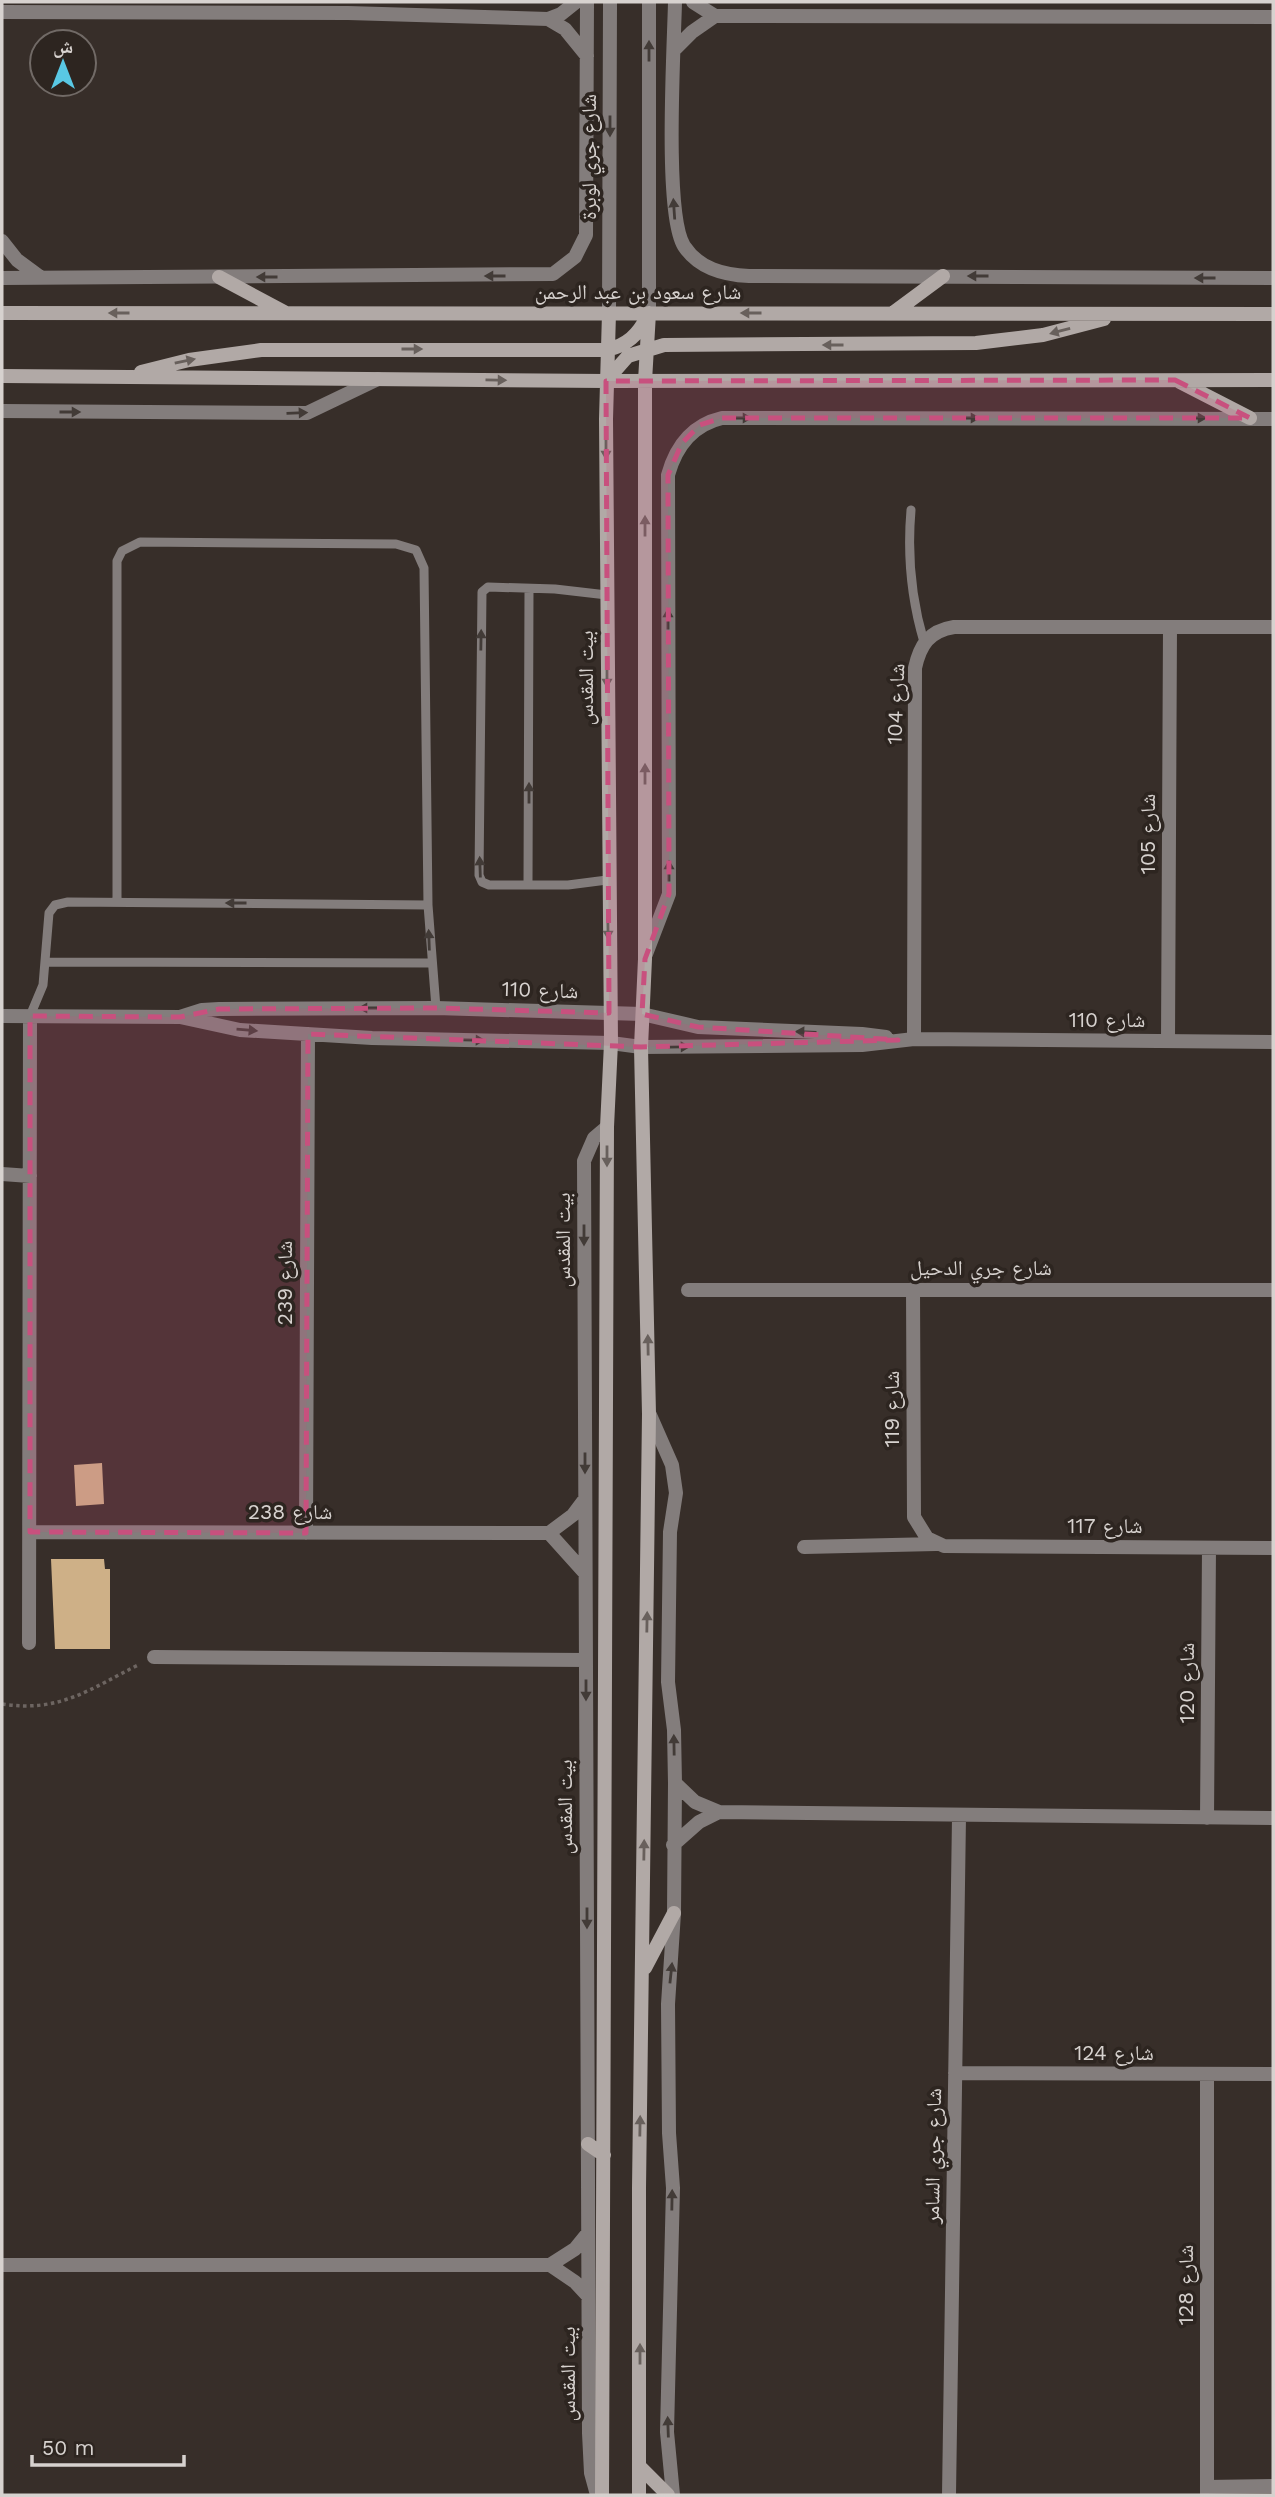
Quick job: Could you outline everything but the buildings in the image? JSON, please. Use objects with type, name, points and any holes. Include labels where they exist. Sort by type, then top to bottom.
[{"type":"street","points":[[2,12],[348,8],[548,19],[561,14],[576,2]]},
{"type":"street","name":"شارع جري لوبرة","points":[[562,269],[580,251],[586,235],[587,2]]},
{"type":"street","name":"شارع جري لوبرة","points":[[609,313],[611,2]]},
{"type":"street","points":[[639,2495],[649,1414],[641,1047],[645,959],[645,381],[649,313],[649,2]]},
{"type":"street","points":[[674,50],[675,2]]},
{"type":"street","points":[[693,2],[715,16],[916,17],[1171,9],[1273,17]]},
{"type":"street","points":[[916,2],[916,17]]},
{"type":"street","points":[[674,50],[692,32],[715,16]]},
{"type":"street","points":[[548,19],[565,29],[587,57]]},
{"type":"street","name":"شارع سعود بن عبد الرحمن","points":[[674,50],[673,211],[684,245],[705,266],[732,276],[1273,278]]},
{"type":"street","points":[[2,242],[17,260],[41,277]]},
{"type":"street","name":"شارع سعود بن عبد الرحمن","points":[[2,278],[541,275],[562,269]]},
{"type":"street","points":[[893,313],[943,276]]},
{"type":"street","points":[[219,277],[285,313]]},
{"type":"street","name":"شارع سعود بن عبد الرحمن","points":[[2,313],[1273,314]]},
{"type":"street","name":"بيت المقدس","points":[[599,2495],[604,2155],[607,1127],[611,1043],[607,880],[606,381],[609,313]]},
{"type":"street","points":[[119,377],[189,360],[261,350],[607,350],[618,347],[635,336],[649,313]]},
{"type":"street","points":[[606,381],[628,356],[647,348],[976,343],[1042,335],[1126,314]]},
{"type":"street","points":[[2,376],[606,381],[1273,380]]},
{"type":"street","points":[[2,411],[307,413],[378,379]]},
{"type":"street","points":[[1175,380],[1250,418]]},
{"type":"street","points":[[645,959],[669,894],[668,475],[682,443],[700,425],[722,418],[1273,419]]},
{"type":"street","name":"شارع 104","points":[[914,1039],[915,668],[924,642],[935,632],[954,627],[1273,627]]},
{"type":"street","name":"شارع 105","points":[[1168,1041],[1170,627]]},
{"type":"street","name":"شارع 110","points":[[180,1017],[202,1010],[219,1009],[436,1008],[642,1014],[698,1027],[862,1034],[898,1040]]},
{"type":"street","name":"شارع 110","points":[[2,1016],[180,1017],[231,1029],[308,1034],[611,1043],[641,1047],[862,1045],[914,1039],[1273,1042]]},
{"type":"street","points":[[29,1643],[30,1016]]},
{"type":"street","name":"شارع 239","points":[[306,1533],[308,1034]]},
{"type":"street","name":"بيت المقدس","points":[[599,2495],[590,2463],[588,2296],[584,1161],[594,1138],[607,1127]]},
{"type":"street","points":[[2,1174],[30,1176]]},
{"type":"street","name":"شارع 119","points":[[913,1289],[914,1517],[919,1528],[936,1544]]},
{"type":"street","name":"شارع جري الدحيل","points":[[688,1290],[1273,1290]]},
{"type":"street","points":[[649,1414],[672,1465],[676,1493],[670,1532],[668,1682],[674,1730],[675,1783],[674,1913],[668,2004],[669,2133],[673,2188],[667,2413],[670,2495]]},
{"type":"street","points":[[585,1499],[573,1515],[549,1533],[585,1573]]},
{"type":"street","name":"شارع 238","points":[[30,1532],[549,1533]]},
{"type":"street","name":"شارع 117","points":[[804,1547],[936,1544],[1273,1548]]},
{"type":"street","name":"شارع 120","points":[[1207,1818],[1209,1548]]},
{"type":"street","points":[[154,1657],[586,1660]]},
{"type":"street","points":[[675,1783],[695,1802],[719,1812],[959,1817],[1273,1818]]},
{"type":"street","points":[[673,1845],[699,1822],[719,1812]]},
{"type":"street","name":"شارع جري السامر","points":[[949,2495],[959,1817]]},
{"type":"street","points":[[642,1976],[674,1913]]},
{"type":"street","name":"شارع 124","points":[[955,2073],[1273,2074]]},
{"type":"street","name":"شارع 128","points":[[1207,2074],[1207,2491]]},
{"type":"street","points":[[588,2144],[604,2155]]},
{"type":"street","points":[[2,2265],[550,2265],[575,2249],[588,2233]]},
{"type":"street","points":[[550,2265],[575,2282],[588,2296]]},
{"type":"street","points":[[640,2467],[670,2495]]},
{"type":"street","points":[[1207,2491],[1273,2486]]},
{"type":"lane","points":[[911,510],[908,563],[916,615],[924,642]]},
{"type":"lane","points":[[117,902],[117,561],[122,551],[140,542],[382,544],[416,550],[424,568],[428,905],[430,963],[436,1008]]},
{"type":"lane","points":[[607,595],[486,587],[482,592],[479,874],[482,882],[489,885],[607,880]]},
{"type":"lane","points":[[528,885],[529,589]]},
{"type":"lane","points":[[30,1016],[43,985],[47,962],[48,918],[55,905],[68,902],[117,902],[428,905]]},
{"type":"lane","points":[[47,962],[430,963]]},
{"type":"path","points":[[2,1704],[40,1707],[60,1703],[154,1657]]},
{"type":"highlighted area","points":[[1175,380],[1250,418],[722,418],[700,425],[682,443],[668,475],[669,894],[645,959],[642,1014],[698,1027],[898,1040],[641,1047],[308,1034],[306,1533],[30,1532],[30,1016],[180,1017],[219,1009],[436,1008],[609,1013],[606,381]]}]
